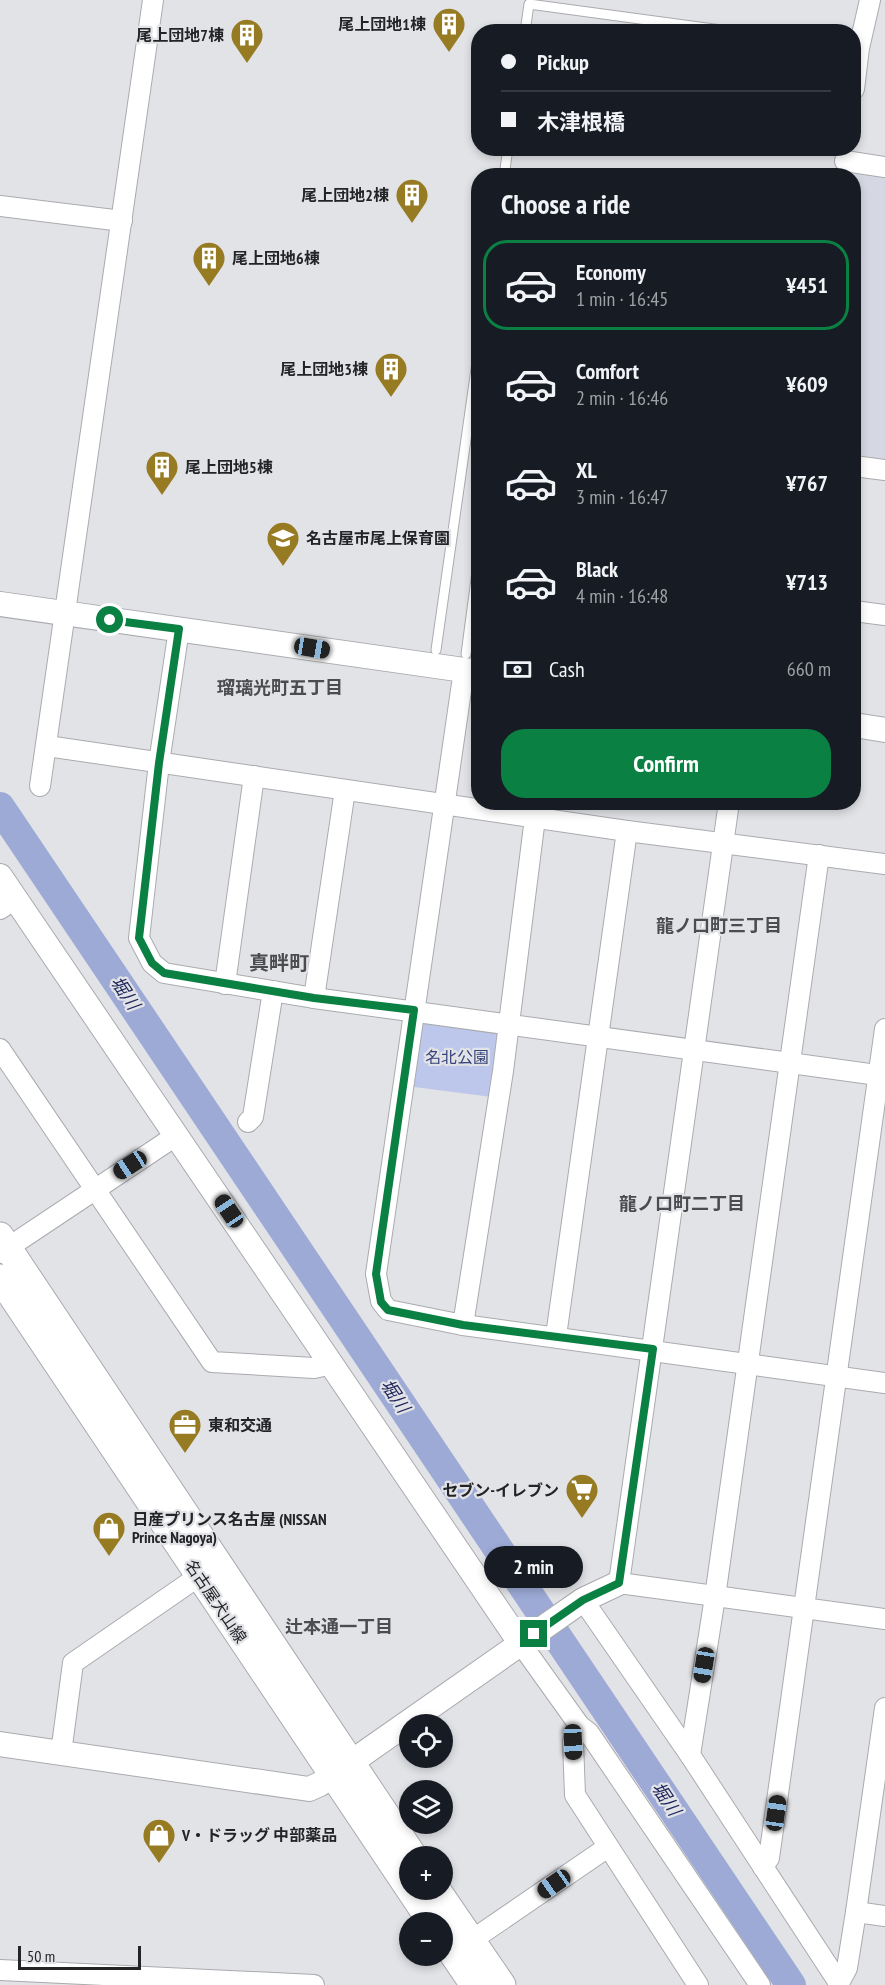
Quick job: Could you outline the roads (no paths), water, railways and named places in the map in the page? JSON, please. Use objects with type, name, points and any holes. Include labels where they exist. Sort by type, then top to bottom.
[{"type":"main road","name":"名古屋犬山線","points":[[3,1246],[340,1769],[425,1912]]},
{"type":"main road","name":"名古屋犬山線","points":[[0,1278],[199,1576],[340,1769],[405,1846]]},
{"type":"main road","points":[[444,1900],[502,1985]]},
{"type":"main road","points":[[453,1954],[474,1985]]},
{"type":"street","points":[[40,786],[153,0]]},
{"type":"street","points":[[861,36],[875,6]]},
{"type":"street","points":[[844,162],[885,167]]},
{"type":"street","points":[[0,206],[122,222]]},
{"type":"street","points":[[861,467],[885,470]]},
{"type":"street","points":[[0,604],[469,665],[414,1010],[376,1274],[381,1302],[388,1310],[463,1325],[653,1349],[885,1383]]},
{"type":"street","points":[[861,612],[885,615]]},
{"type":"street","points":[[179,629],[159,763],[139,938],[152,963],[164,973],[314,998],[882,1075]]},
{"type":"street","points":[[861,726],[885,730]]},
{"type":"street","points":[[47,746],[471,808]]},
{"type":"street","points":[[225,984],[254,776]]},
{"type":"street","points":[[314,998],[345,790]]},
{"type":"street","points":[[484,810],[885,864]]},
{"type":"street","points":[[619,1583],[728,810]]},
{"type":"street","points":[[463,1325],[508,1024],[535,818]]},
{"type":"street","points":[[556,1336],[627,831]]},
{"type":"street","points":[[690,1755],[715,1597],[819,855]]},
{"type":"street","points":[[0,876],[8,904],[177,1135],[333,1364],[527,1639],[579,1725],[589,1733],[760,1985]]},
{"type":"street","points":[[248,1122],[253,1117],[273,991]]},
{"type":"street","points":[[763,1867],[770,1858],[837,1376],[882,1075],[885,1029]]},
{"type":"street","points":[[0,1049],[212,1362],[314,1368],[333,1364]]},
{"type":"street","points":[[3,1246],[177,1135]]},
{"type":"street","points":[[61,1753],[73,1663],[199,1576]]},
{"type":"street","points":[[0,1744],[309,1789],[573,1607],[619,1583],[885,1620]]},
{"type":"street","points":[[573,1607],[690,1755],[839,1983],[847,1968],[885,1708]]},
{"type":"street","points":[[579,1725],[573,1742],[575,1795],[698,1985]]},
{"type":"street","points":[[472,1940],[608,1847]]},
{"type":"street","points":[[856,1912],[885,1916]]},
{"type":"street","points":[[11,1975],[314,1985]]},
{"type":"lane","points":[[526,24],[529,4],[677,24]]},
{"type":"lane","points":[[436,650],[471,404]]},
{"type":"lane","points":[[469,665],[471,643]]},
{"type":"waterway","name":"堀川","points":[[0,807],[791,1985]]},
{"type":"place","name":"尾上団地1棟","points":[[449,53]]},
{"type":"place","name":"尾上団地7棟","points":[[247,64]]},
{"type":"place","name":"尾上団地2棟","points":[[412,224]]},
{"type":"place","name":"尾上団地6棟","points":[[209,287]]},
{"type":"place","name":"尾上団地3棟","points":[[391,398]]},
{"type":"place","name":"尾上団地5棟","points":[[162,496]]},
{"type":"place","name":"名古屋市尾上保育園","points":[[283,567]]},
{"type":"place","name":"東和交通","points":[[185,1454]]},
{"type":"place","name":"セブン-イレブン","points":[[582,1519]]},
{"type":"place","name":"日産プリンス名古屋 (NISSAN Prince Nagoya)","points":[[109,1557]]},
{"type":"place","name":"V・ドラッグ 中部薬品","points":[[159,1864]]},
{"type":"district","name":"瑠璃光町五丁目","points":[[280,688]]},
{"type":"district","name":"龍ノ口町三丁目","points":[[719,926]]},
{"type":"district","name":"真畔町","points":[[279,963]]},
{"type":"district","name":"龍ノ口町二丁目","points":[[682,1204]]},
{"type":"district","name":"辻本通一丁目","points":[[339,1627]]},
{"type":"park label","name":"名北公園","points":[[457,1057]]}]
